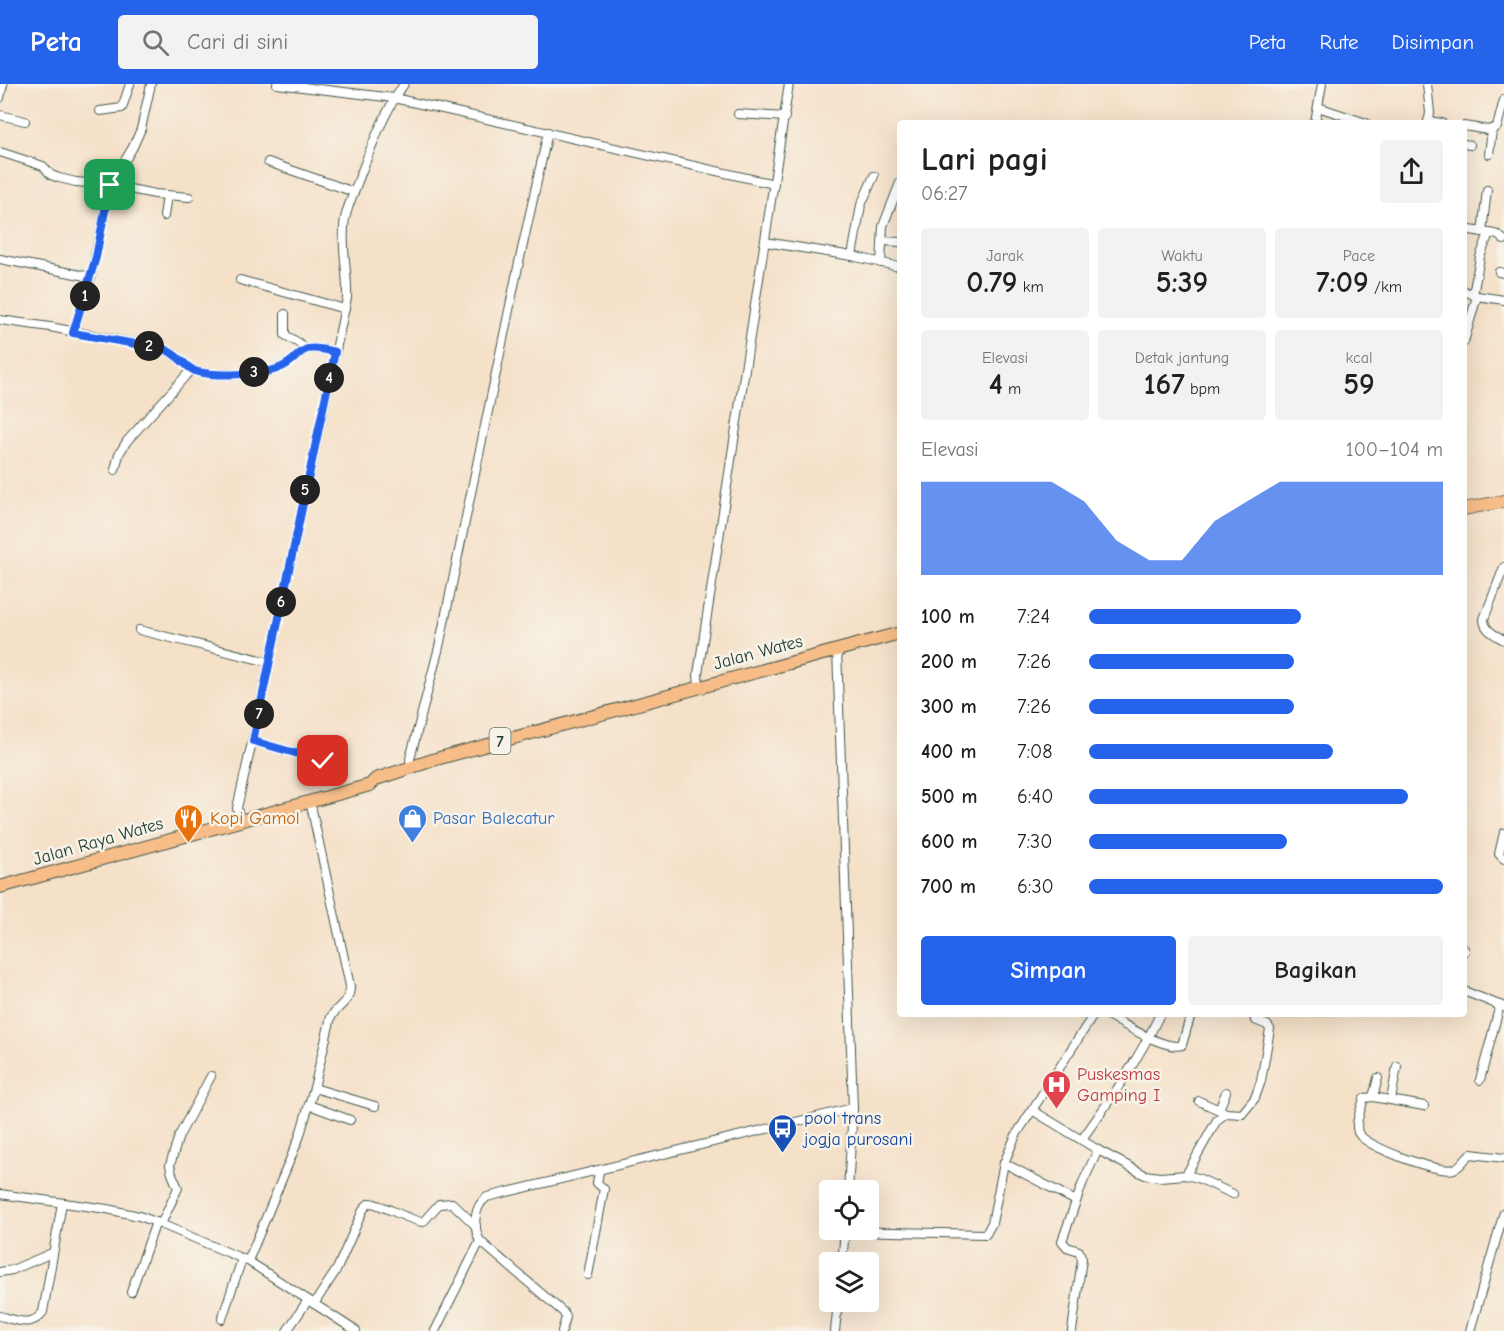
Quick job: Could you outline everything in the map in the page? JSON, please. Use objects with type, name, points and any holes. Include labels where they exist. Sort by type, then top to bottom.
[{"type":"highway","points":[[1467,507],[1504,501]]},
{"type":"highway","name":"Jalan Wates","points":[[625,706],[897,634]]},
{"type":"highway","name":"Jalan Raya Wates","points":[[0,881],[239,817],[370,785],[376,779],[411,767],[625,706]]},
{"type":"highway","name":"Jalan Raya Wates","points":[[0,887],[369,777],[376,779]]},
{"type":"street","points":[[0,98],[3,84]]},
{"type":"street","points":[[100,111],[122,108],[130,84]]},
{"type":"street","points":[[73,333],[91,277],[110,185],[141,129],[151,84]]},
{"type":"street","points":[[277,84],[394,98],[774,184]]},
{"type":"street","points":[[239,817],[237,808],[345,309],[348,274],[344,226],[354,192],[394,98],[404,84]]},
{"type":"street","points":[[699,686],[698,674],[789,84]]},
{"type":"street","points":[[1316,120],[1322,84]]},
{"type":"street","points":[[1427,84],[1430,113],[1428,120]]},
{"type":"street","points":[[1467,126],[1492,130],[1497,127],[1504,100]]},
{"type":"street","points":[[1318,108],[1356,120]]},
{"type":"street","points":[[738,114],[785,117]]},
{"type":"street","points":[[0,116],[25,121]]},
{"type":"street","points":[[1489,154],[1492,130]]},
{"type":"street","points":[[411,767],[410,759],[439,646],[548,132]]},
{"type":"street","points":[[0,152],[43,166],[51,175],[59,178],[189,197]]},
{"type":"street","points":[[268,162],[354,192]]},
{"type":"street","points":[[852,256],[861,205],[874,176]]},
{"type":"street","points":[[881,263],[887,212],[897,190]]},
{"type":"street","points":[[1467,321],[1485,233],[1486,190]]},
{"type":"street","points":[[164,216],[167,195]]},
{"type":"street","points":[[1467,230],[1498,235],[1504,240]]},
{"type":"street","points":[[882,241],[897,242]]},
{"type":"street","points":[[765,242],[852,256],[897,266]]},
{"type":"street","points":[[0,259],[91,277]]},
{"type":"street","points":[[240,280],[345,309]]},
{"type":"street","points":[[1471,294],[1504,300]]},
{"type":"street","points":[[285,314],[285,335],[299,343],[304,349]]},
{"type":"street","points":[[0,320],[50,327],[164,349],[174,353],[191,370],[213,374],[269,371],[281,367],[304,349],[317,348],[335,352]]},
{"type":"street","points":[[115,470],[119,454],[127,441],[191,370]]},
{"type":"street","points":[[1504,567],[1484,619],[1484,625],[1504,640]]},
{"type":"street","points":[[139,630],[269,663]]},
{"type":"street","points":[[837,649],[853,1108],[849,1180]]},
{"type":"street","points":[[253,741],[323,761]]},
{"type":"street","points":[[222,1319],[245,1260],[299,1138],[331,1017],[348,1000],[350,991],[310,801]]},
{"type":"street","points":[[1504,833],[1499,849],[1499,854],[1504,859]]},
{"type":"street","points":[[1467,993],[1502,1006],[1480,1080]]},
{"type":"street","points":[[879,1231],[986,1234],[992,1223],[1004,1163],[1016,1135],[1092,1017]]},
{"type":"street","points":[[1112,1017],[1149,1037],[1172,1046],[1182,1045],[1190,1017]]},
{"type":"street","points":[[1082,1139],[1121,1085],[1159,1017]]},
{"type":"street","points":[[1199,1101],[1222,1112],[1240,1115],[1245,1113],[1259,1090],[1270,1029],[1267,1024],[1255,1020],[1254,1017]]},
{"type":"street","points":[[1391,1100],[1397,1066]]},
{"type":"street","points":[[131,1292],[159,1223],[178,1188],[170,1169],[179,1136],[211,1076]]},
{"type":"street","points":[[1373,1097],[1378,1078]]},
{"type":"street","points":[[314,1088],[375,1106]]},
{"type":"street","points":[[1186,1175],[1222,1112],[1226,1092]]},
{"type":"street","points":[[1424,1106],[1373,1097],[1364,1098],[1358,1131],[1365,1140],[1391,1153],[1441,1169],[1452,1170],[1471,1154],[1504,1158]]},
{"type":"street","points":[[309,1105],[350,1120]]},
{"type":"street","points":[[562,1331],[566,1317],[563,1312],[480,1241],[476,1226],[477,1208],[480,1202],[487,1197],[599,1172],[853,1108]]},
{"type":"street","points":[[1032,1110],[1145,1175],[1160,1177],[1186,1175],[1233,1194]]},
{"type":"street","points":[[1072,1331],[1082,1258],[1078,1251],[1067,1247],[1062,1240],[1098,1149]]},
{"type":"street","points":[[1004,1163],[1076,1201]]},
{"type":"street","points":[[588,1275],[604,1189],[597,1184],[599,1172]]},
{"type":"street","points":[[0,1194],[107,1209],[159,1223],[245,1260],[356,1331]]},
{"type":"street","points":[[0,1316],[23,1322],[38,1320],[42,1312],[62,1203]]},
{"type":"street","points":[[287,1331],[337,1269],[367,1204],[374,1203],[407,1219],[423,1222],[439,1204],[452,1203],[476,1226]]},
{"type":"street","points":[[1470,1331],[1504,1212]]},
{"type":"street","points":[[435,1331],[480,1241]]},
{"type":"street","points":[[0,1272],[12,1270],[52,1253]]},
{"type":"street","points":[[835,1331],[837,1312]]},
{"type":"place","name":"Kopi Gamol","points":[[189,844]]},
{"type":"place","name":"Pasar Balecatur","points":[[412,844]]},
{"type":"place","name":"Puskesmas Gamping I","points":[[1056,1110]]},
{"type":"place","name":"pool trans jogja purosani","points":[[783,1154]]},
{"type":"route","points":[[110,185],[96,257],[73,333],[164,349],[174,353],[194,372],[213,374],[275,370],[304,349],[317,348],[335,352],[253,741],[323,761]]}]
